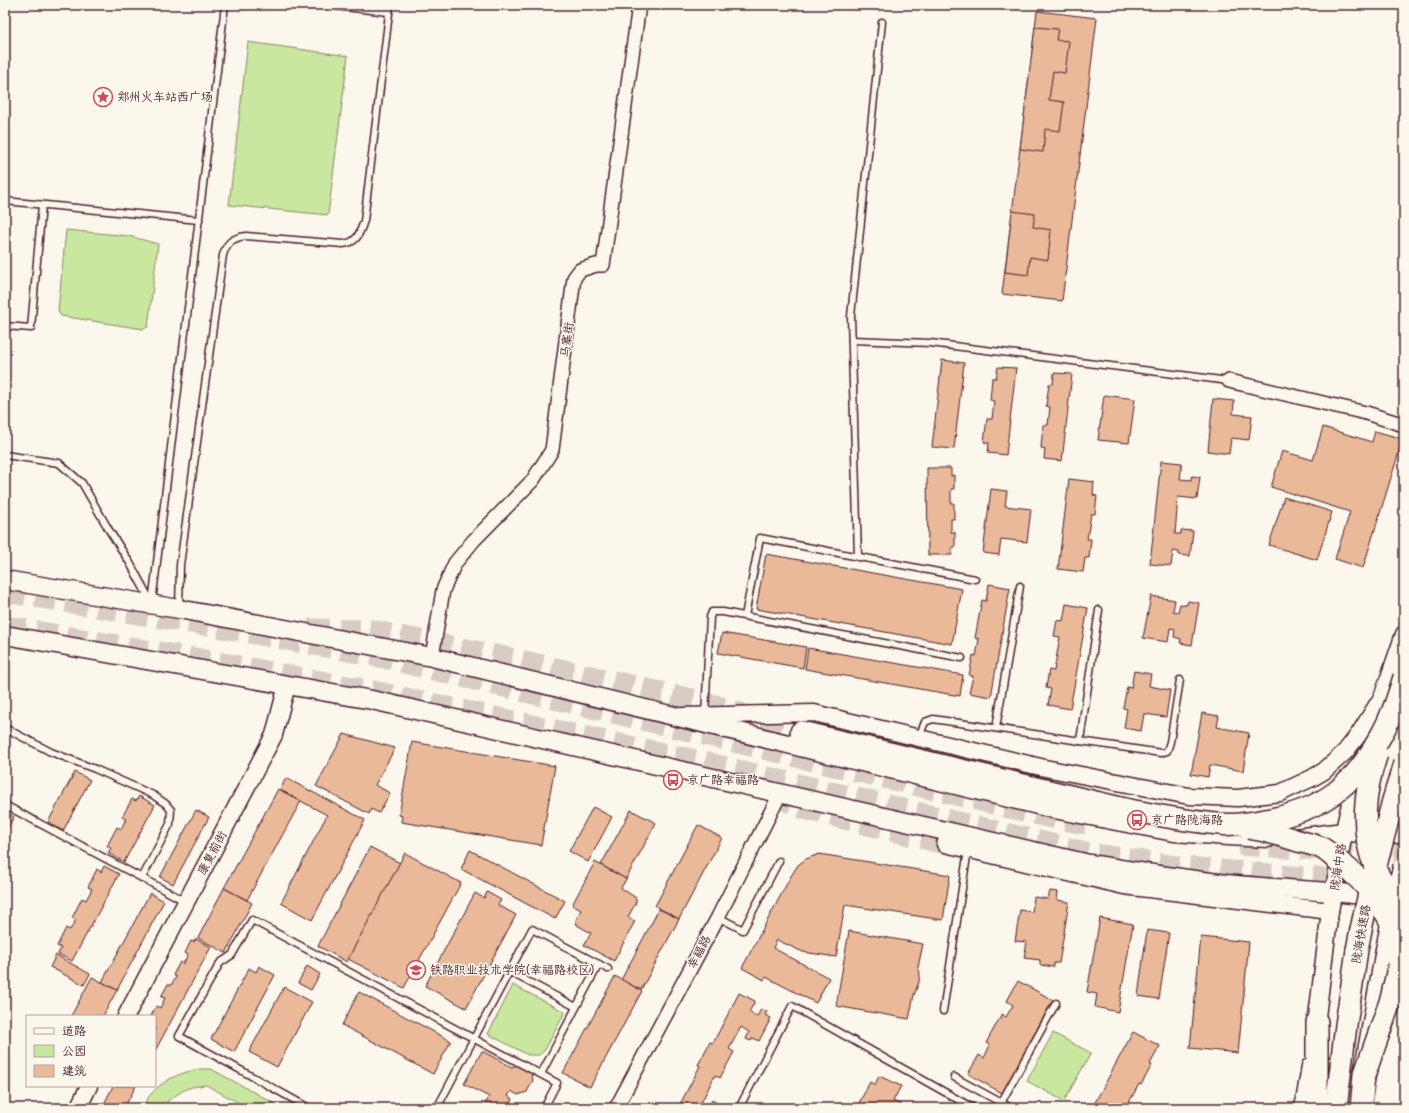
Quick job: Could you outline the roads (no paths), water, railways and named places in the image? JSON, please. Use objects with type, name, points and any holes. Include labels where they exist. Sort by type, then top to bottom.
[{"type":"highway","points":[[1404,677],[1373,764],[1365,808],[1368,843],[1381,880],[1404,899]]},
{"type":"highway","points":[[1221,825],[1284,817],[1314,806],[1329,797],[1344,787],[1360,770],[1369,758],[1390,718]]},
{"type":"highway","points":[[801,732],[1129,810],[1178,819],[1274,832],[1322,848],[1364,883],[1389,918],[1401,943],[1404,954]]},
{"type":"highway","name":"陇海快速路","points":[[1318,1108],[1346,1025],[1364,911],[1404,764]]},
{"type":"highway","points":[[1361,1108],[1364,1076],[1386,952],[1404,867]]},
{"type":"highway","points":[[1364,1076],[1391,999],[1404,942]]},
{"type":"highway","points":[[1382,1108],[1397,1016],[1404,996]]},
{"type":"highway","points":[[1317,1022],[1318,1108]]},
{"type":"main road","points":[[5,580],[152,604],[432,657],[1054,809],[1132,825],[1174,832],[1228,836],[1301,838],[1344,832],[1404,834]]},
{"type":"main road","points":[[5,635],[372,700],[1051,856],[1119,869],[1228,884],[1404,899]]},
{"type":"street","name":"马寨街","points":[[432,657],[443,590],[455,563],[474,540],[533,480],[552,450],[574,278],[580,270],[596,265],[603,265],[639,5]]},
{"type":"street","points":[[1229,381],[1366,413],[1404,425]]},
{"type":"street","name":"陇海中路","points":[[1317,1022],[1330,911],[1344,832],[1360,762],[1404,634]]},
{"type":"street","name":"康复前街","points":[[127,1015],[274,735],[287,685]]},
{"type":"street","points":[[672,716],[705,714],[814,713],[1045,768],[1181,795],[1238,798],[1280,793],[1324,771],[1345,752],[1359,734],[1382,697]]},
{"type":"street","name":"幸福路","points":[[616,1108],[718,917],[780,794]]},
{"type":"street","points":[[945,844],[1124,886],[1330,911]]},
{"type":"street","points":[[1396,1108],[1404,1050]]},
{"type":"street","points":[[78,1108],[88,1087]]},
{"type":"lane","points":[[152,604],[225,5]]},
{"type":"lane","points":[[326,5],[389,12]]},
{"type":"lane","points":[[179,609],[180,566],[223,255],[226,245],[236,237],[246,236],[343,244],[351,243],[357,237],[364,221],[390,5]]},
{"type":"lane","points":[[858,557],[851,316],[882,22]]},
{"type":"lane","points":[[5,201],[199,220]]},
{"type":"lane","points":[[5,326],[31,328],[42,205]]},
{"type":"lane","points":[[852,340],[930,343],[1229,381]]},
{"type":"lane","points":[[5,455],[59,463],[82,483],[130,563],[152,604]]},
{"type":"lane","points":[[746,616],[760,538],[975,579]]},
{"type":"lane","points":[[996,728],[1020,586]]},
{"type":"lane","points":[[1080,741],[1099,610]]},
{"type":"lane","points":[[705,714],[710,617],[712,612],[723,612],[746,616],[962,658]]},
{"type":"lane","points":[[919,738],[925,722],[933,719],[1161,753],[1166,752],[1170,742],[1180,680]]},
{"type":"lane","points":[[5,728],[51,752],[95,769],[153,796],[166,804],[170,810],[170,824],[142,878]]},
{"type":"lane","points":[[5,805],[186,902]]},
{"type":"lane","points":[[943,1011],[968,849]]},
{"type":"lane","points":[[718,917],[743,930],[779,862]]},
{"type":"lane","points":[[309,1108],[179,1036],[220,963],[232,955],[252,920],[558,1083],[544,1108]]},
{"type":"lane","points":[[437,1108],[532,929],[608,969]]},
{"type":"lane","points":[[541,1074],[599,964]]},
{"type":"lane","points":[[510,972],[576,1007]]},
{"type":"lane","points":[[1001,1103],[1056,1003]]},
{"type":"lane","points":[[739,1108],[792,1006],[973,1108]]},
{"type":"lane","points":[[954,1077],[1011,1108]]},
{"type":"tunnel","points":[[5,592],[228,629],[375,656],[1056,819],[1093,825]]},
{"type":"tunnel","points":[[5,626],[223,663],[373,691],[700,761],[1090,853],[1175,866],[1373,883]]},
{"type":"tunnel","points":[[308,629],[371,630],[520,660],[705,702],[801,732]]},
{"type":"tunnel","points":[[773,795],[804,809],[945,844]]},
{"type":"tunnel","points":[[1239,845],[1404,855]]},
{"type":"place","name":"郑州火车站西广场","points":[[103,97]]},
{"type":"place","name":"京广路幸福路","points":[[673,780]]},
{"type":"place","name":"京广路陇海路","points":[[1137,820]]},
{"type":"place","name":"铁路职业技术学院(幸福路校区)","points":[[416,970]]}]
